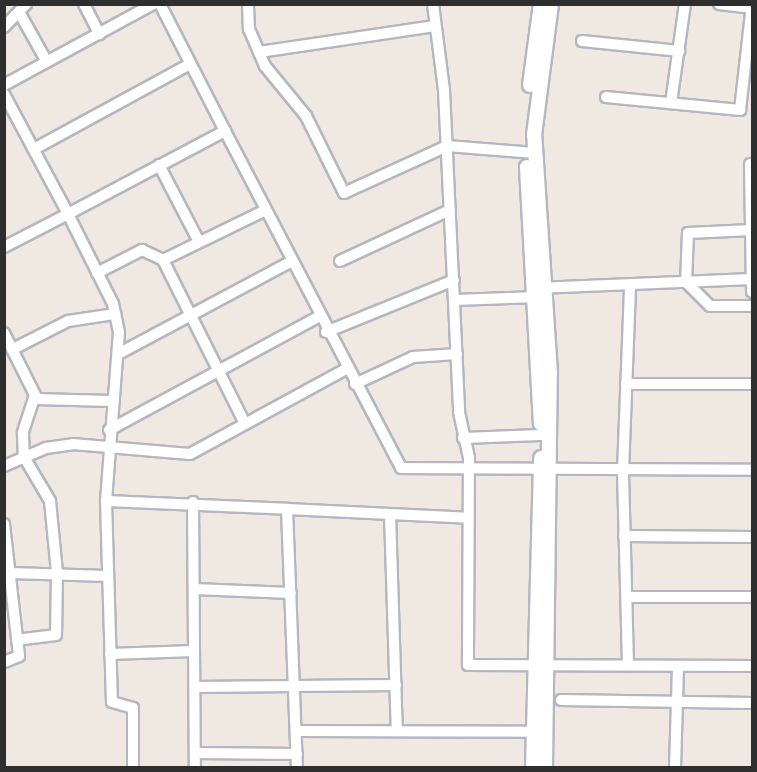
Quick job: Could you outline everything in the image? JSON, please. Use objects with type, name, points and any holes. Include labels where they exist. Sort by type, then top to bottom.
[{"type":"street","points":[[84,4],[99,34]]},
{"type":"street","points":[[4,85],[153,4]]},
{"type":"street","points":[[160,4],[318,317],[401,468],[545,471],[753,470]]},
{"type":"street","points":[[248,4],[249,29],[259,52],[303,112],[344,193],[447,146],[531,153]]},
{"type":"street","points":[[434,4],[444,90],[463,438],[469,470],[468,665],[543,663],[753,666]]},
{"type":"street","points":[[533,768],[540,732],[543,663],[545,471],[540,291],[531,153],[541,4]]},
{"type":"street","points":[[531,153],[551,4]]},
{"type":"street","points":[[672,104],[685,4]]},
{"type":"street","points":[[719,4],[752,6],[740,110]]},
{"type":"street","points":[[4,27],[23,8],[47,62]]},
{"type":"street","points":[[259,52],[435,26]]},
{"type":"street","points":[[582,41],[678,51]]},
{"type":"street","points":[[34,149],[190,64]]},
{"type":"street","points":[[4,94],[68,214],[115,314],[118,354],[109,430],[106,501],[110,654],[112,702],[133,708],[133,768]]},
{"type":"street","points":[[606,97],[753,111]]},
{"type":"street","points":[[4,247],[225,131]]},
{"type":"street","points":[[750,164],[753,292]]},
{"type":"street","points":[[159,165],[199,242]]},
{"type":"street","points":[[340,261],[450,210]]},
{"type":"street","points":[[163,260],[264,211]]},
{"type":"street","points":[[752,227],[688,233],[686,282],[710,306],[753,306]]},
{"type":"street","points":[[97,273],[142,250],[163,260],[245,424]]},
{"type":"street","points":[[118,354],[290,262]]},
{"type":"street","points":[[455,300],[540,291],[752,279]]},
{"type":"street","points":[[326,332],[454,280]]},
{"type":"street","points":[[628,664],[623,471],[630,285]]},
{"type":"street","points":[[540,291],[541,435],[545,471]]},
{"type":"street","points":[[13,349],[68,321],[115,314]]},
{"type":"street","points":[[109,430],[318,317]]},
{"type":"street","points":[[4,333],[35,399],[23,433],[24,457],[50,501],[57,573],[56,635],[17,640]]},
{"type":"street","points":[[355,384],[413,357],[457,354]]},
{"type":"street","points":[[4,466],[58,445],[108,444],[189,454],[346,369]]},
{"type":"street","points":[[626,384],[753,384]]},
{"type":"street","points":[[35,399],[112,401]]},
{"type":"street","points":[[463,438],[541,435]]},
{"type":"street","points":[[106,501],[193,502],[468,518]]},
{"type":"street","points":[[193,502],[195,768]]},
{"type":"street","points":[[286,509],[297,768]]},
{"type":"street","points":[[390,514],[397,731]]},
{"type":"street","points":[[4,524],[18,659],[4,662]]},
{"type":"street","points":[[624,536],[753,537]]},
{"type":"street","points":[[10,573],[108,576]]},
{"type":"street","points":[[194,589],[291,593]]},
{"type":"street","points":[[627,597],[753,597]]},
{"type":"street","points":[[110,654],[194,651]]},
{"type":"street","points":[[675,768],[678,666]]},
{"type":"street","points":[[195,687],[396,685]]},
{"type":"street","points":[[561,700],[753,703]]},
{"type":"street","points":[[297,731],[540,732]]},
{"type":"street","points":[[540,732],[545,768]]},
{"type":"street","points":[[195,753],[297,754]]}]
